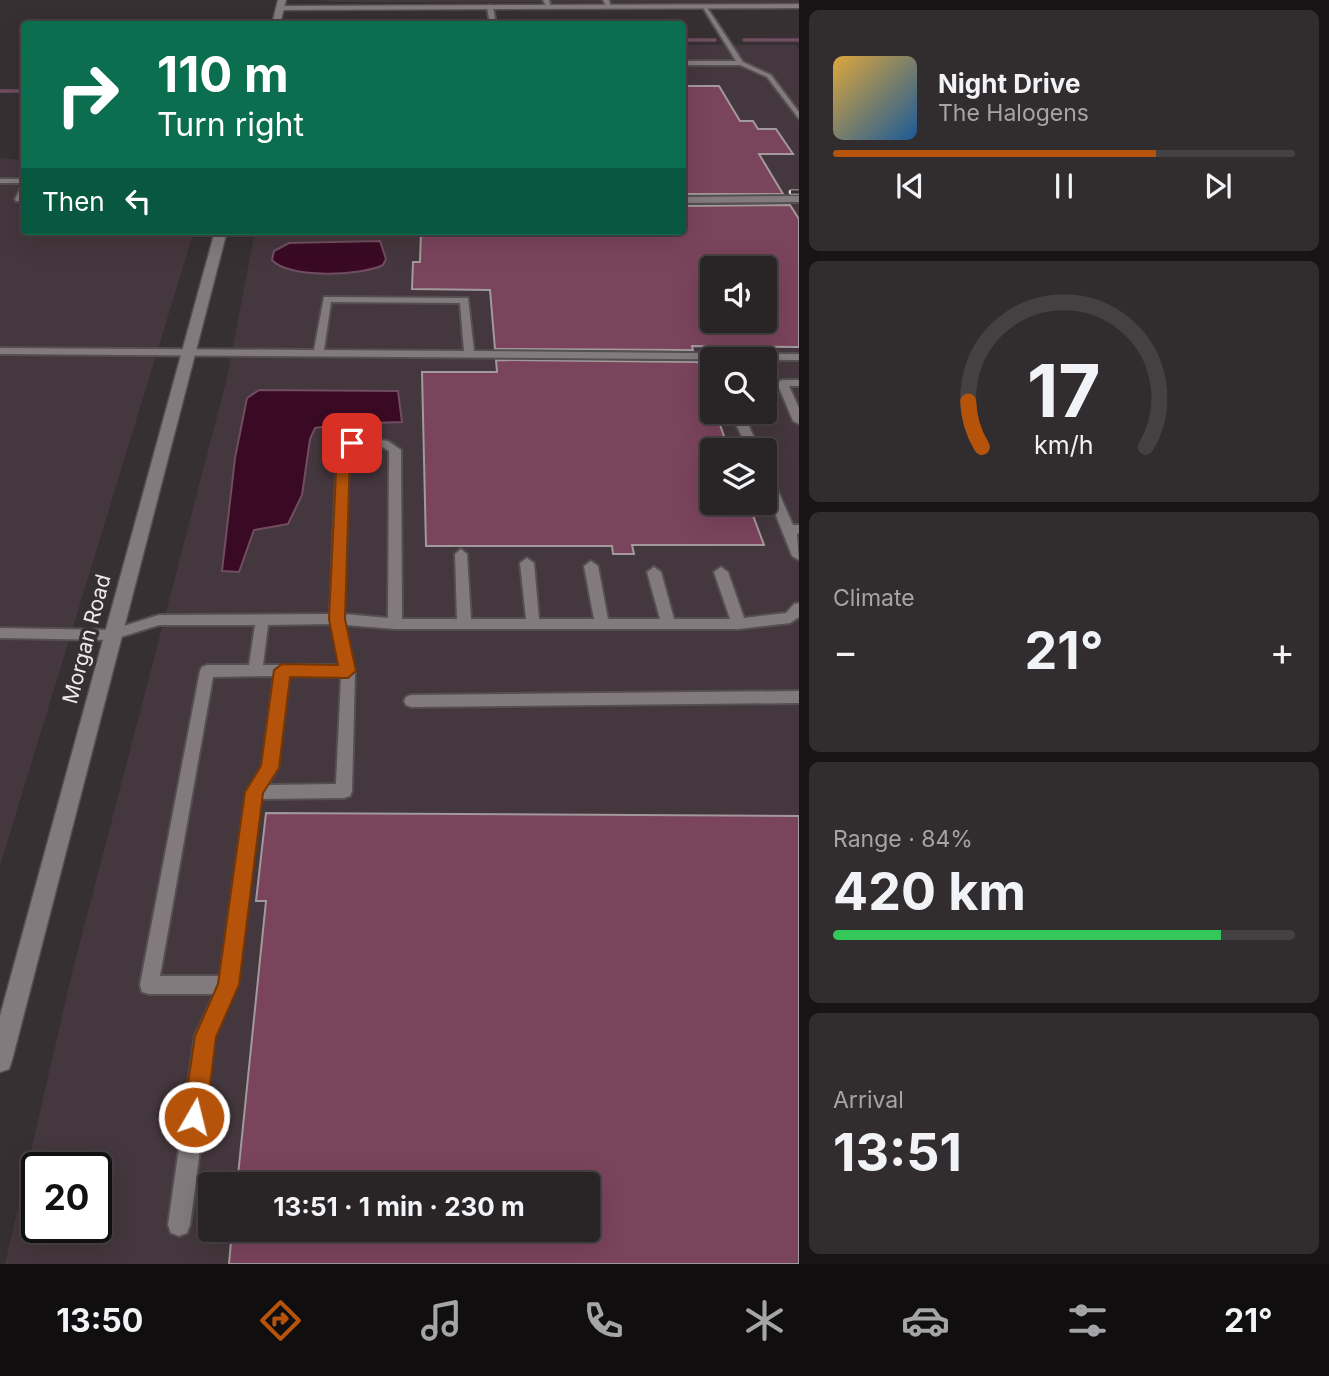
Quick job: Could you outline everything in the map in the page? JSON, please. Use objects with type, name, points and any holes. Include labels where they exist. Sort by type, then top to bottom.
[{"type":"street","points":[[277,21],[281,4],[391,3],[490,7],[547,3],[704,6],[725,3],[799,6]]},
{"type":"street","name":"Morgan Road","points":[[0,1059],[220,235]]},
{"type":"lane","points":[[704,6],[741,63]]},
{"type":"lane","points":[[490,7],[492,21]]},
{"type":"lane","points":[[686,62],[741,63],[769,76],[799,117]]},
{"type":"lane","points":[[0,181],[21,181]]},
{"type":"lane","points":[[19,200],[21,196]]},
{"type":"lane","points":[[686,200],[799,199]]},
{"type":"lane","points":[[319,352],[327,299],[465,300],[469,353]]},
{"type":"lane","points":[[0,351],[799,357]]},
{"type":"lane","points":[[799,383],[782,383],[799,421]]},
{"type":"lane","points":[[254,792],[344,791],[348,671],[337,619],[343,451],[352,443],[384,443],[395,450],[395,624]]},
{"type":"lane","points":[[777,498],[794,530],[799,556]]},
{"type":"lane","points":[[461,554],[464,624]]},
{"type":"lane","points":[[527,563],[533,624]]},
{"type":"lane","points":[[591,566],[602,624]]},
{"type":"lane","points":[[654,572],[668,624]]},
{"type":"lane","points":[[721,572],[739,625]]},
{"type":"lane","points":[[0,633],[111,635],[159,621],[337,619],[395,624],[739,625],[790,618],[799,608]]},
{"type":"lane","points":[[255,671],[262,621]]},
{"type":"lane","points":[[179,1225],[205,1036],[228,985],[254,792],[270,768],[282,670]]},
{"type":"lane","points":[[228,985],[149,985],[207,671],[348,671]]},
{"type":"lane","points":[[411,701],[799,698]]},
{"type":"shaded area","points":[[316,0],[799,0],[799,3],[337,2]]},
{"type":"shaded area","points":[[686,45],[795,45],[799,48],[799,1264],[5,1264],[21,1195],[21,1243],[112,1243],[112,1152],[31,1152],[72,973],[227,378],[254,235],[686,235]]},
{"type":"shaded area","points":[[0,158],[21,160],[21,235],[193,235],[0,866]]},
{"type":"shaded area","points":[[380,241],[386,259],[383,265],[359,272],[309,273],[281,266],[272,260],[274,251],[289,243]]},
{"type":"shaded area","points":[[259,390],[398,391],[402,422],[315,428],[310,439],[302,495],[288,524],[254,530],[239,572],[222,571],[235,458],[247,398]]},
{"type":"building","points":[[686,86],[719,86],[740,121],[753,121],[758,129],[776,129],[793,154],[759,154],[783,194],[686,194]]},
{"type":"building","points":[[790,205],[799,219],[799,347],[692,346],[693,350],[495,349],[490,290],[412,289],[413,262],[420,262],[421,235],[686,235],[686,206]]},
{"type":"building","points":[[496,360],[698,362],[700,424],[720,424],[725,438],[700,438],[700,515],[753,515],[764,545],[632,545],[634,554],[613,554],[612,546],[426,546],[422,372],[497,372]]},
{"type":"building","points":[[266,813],[799,816],[799,1264],[229,1264],[231,1242],[600,1242],[600,1172],[238,1172],[266,901],[256,901]]},
{"type":"waterway","points":[[686,40],[715,40]]},
{"type":"waterway","points":[[744,40],[799,40]]},
{"type":"waterway","points":[[0,91],[21,91]]},
{"type":"railway","points":[[791,192],[799,192]]},
{"type":"route","points":[[194,1117],[205,1036],[228,985],[254,792],[270,768],[282,670],[348,671],[337,619],[343,451],[352,443]]}]
